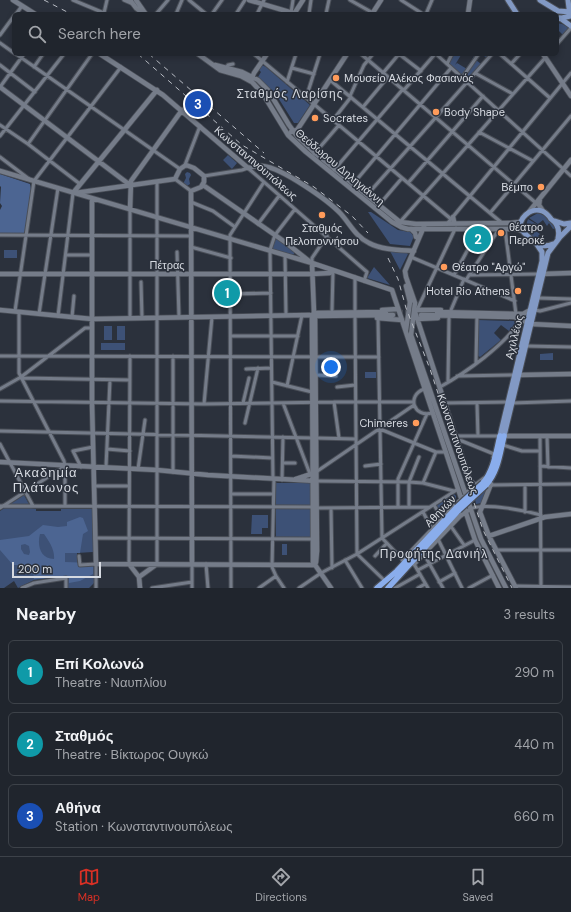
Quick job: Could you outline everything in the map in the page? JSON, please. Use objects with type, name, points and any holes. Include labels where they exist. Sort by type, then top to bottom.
[{"type":"highway","name":"Αθηνών","points":[[377,588],[395,573],[490,481],[496,469],[502,437]]},
{"type":"highway","name":"Αθηνών","points":[[391,588],[415,554]]},
{"type":"highway","points":[[385,581],[403,560]]},
{"type":"highway","points":[[397,578],[414,564]]},
{"type":"main road","points":[[508,0],[516,12]]},
{"type":"main road","points":[[540,0],[558,11],[571,16]]},
{"type":"main road","points":[[570,0],[571,16]]},
{"type":"main road","points":[[559,19],[571,16]]},
{"type":"main road","points":[[559,19],[571,27]]},
{"type":"main road","points":[[534,210],[543,211],[554,220],[564,224],[571,224],[554,244],[545,246],[536,243],[522,231],[521,226],[522,219],[534,210]]},
{"type":"main road","points":[[554,220],[559,229],[558,239]]},
{"type":"main road","name":"Αχιλλέως","points":[[532,310],[538,298],[541,274],[541,249],[536,243]]},
{"type":"main road","name":"Αχιλλέως","points":[[502,437],[541,274],[548,253],[554,244]]},
{"type":"main road","name":"Αχιλλέως","points":[[517,375],[526,346],[529,323]]},
{"type":"street","points":[[13,0],[32,12]]},
{"type":"street","points":[[75,0],[102,12]]},
{"type":"street","points":[[104,12],[107,0]]},
{"type":"street","points":[[124,0],[135,1],[143,12]]},
{"type":"street","points":[[158,12],[168,0]]},
{"type":"street","points":[[178,12],[182,0]]},
{"type":"street","points":[[189,0],[204,12]]},
{"type":"street","points":[[213,12],[222,0]]},
{"type":"street","points":[[237,12],[244,0]]},
{"type":"street","points":[[248,0],[263,2],[289,12]]},
{"type":"street","points":[[293,0],[294,12]]},
{"type":"street","points":[[295,12],[303,0]]},
{"type":"street","points":[[309,12],[311,0]]},
{"type":"street","points":[[326,12],[329,0]]},
{"type":"street","points":[[350,0],[370,12]]},
{"type":"street","points":[[374,12],[382,0]]},
{"type":"street","points":[[401,0],[422,12]]},
{"type":"street","points":[[426,12],[432,0]]},
{"type":"street","points":[[468,12],[470,0]]},
{"type":"street","points":[[258,12],[263,2]]},
{"type":"street","points":[[18,12],[22,6]]},
{"type":"street","points":[[0,35],[12,19]]},
{"type":"street","points":[[559,42],[571,27]]},
{"type":"street","points":[[0,42],[12,51]]},
{"type":"street","points":[[19,56],[180,169]]},
{"type":"street","points":[[34,67],[42,56]]},
{"type":"street","points":[[0,136],[62,56]]},
{"type":"street","points":[[28,144],[91,56]]},
{"type":"street","name":"Κωνσταντινουπόλεως","points":[[103,56],[157,90],[182,110],[367,272],[364,281],[390,289],[392,291],[394,312],[402,320],[446,452],[456,490],[506,588]]},
{"type":"street","points":[[201,56],[213,64]]},
{"type":"street","points":[[256,56],[423,196],[452,218],[456,226],[418,313]]},
{"type":"street","points":[[252,79],[266,56]]},
{"type":"street","points":[[287,82],[295,56]]},
{"type":"street","points":[[306,98],[319,56]]},
{"type":"street","points":[[287,133],[298,129],[346,56]]},
{"type":"street","points":[[363,56],[536,202]]},
{"type":"street","points":[[333,120],[351,97],[360,73],[371,56]]},
{"type":"street","points":[[383,73],[397,56]]},
{"type":"street","points":[[401,56],[420,71]]},
{"type":"street","points":[[331,174],[433,56]]},
{"type":"street","points":[[437,56],[571,176]]},
{"type":"street","points":[[447,64],[451,56]]},
{"type":"street","points":[[462,78],[477,56]]},
{"type":"street","points":[[367,195],[490,56]]},
{"type":"street","points":[[502,56],[550,98]]},
{"type":"street","points":[[511,64],[518,56]]},
{"type":"street","points":[[400,222],[527,78],[544,56],[571,96]]},
{"type":"street","points":[[21,58],[0,87],[130,185]]},
{"type":"street","name":"Θεόδωρου Δηληγιάννη","points":[[213,64],[252,79],[268,90],[293,132],[315,153],[400,222],[423,226],[456,226],[516,223],[522,219]]},
{"type":"street","name":"Θεόδωρου Δηληγιάννη","points":[[213,64],[224,72],[252,79],[287,133],[312,158],[392,222],[401,227],[411,229],[423,226],[447,224],[479,229],[516,229],[522,231]]},
{"type":"street","points":[[226,68],[228,64],[233,64]]},
{"type":"street","points":[[0,65],[35,92]]},
{"type":"street","points":[[64,506],[65,466],[22,377],[19,374],[17,312],[32,180],[50,161],[121,67]]},
{"type":"street","points":[[292,68],[314,74]]},
{"type":"street","points":[[353,184],[451,68]]},
{"type":"street","points":[[475,73],[513,94]]},
{"type":"street","points":[[447,224],[571,73]]},
{"type":"street","points":[[363,107],[388,77]]},
{"type":"street","points":[[330,80],[502,223]]},
{"type":"street","points":[[58,316],[73,193],[157,90]]},
{"type":"street","points":[[408,183],[482,96]]},
{"type":"street","points":[[130,318],[131,181],[182,110]]},
{"type":"street","points":[[490,213],[571,116]]},
{"type":"street","points":[[0,125],[28,144],[80,184],[92,199],[92,433],[96,564],[96,586],[92,588]]},
{"type":"street","points":[[312,158],[339,125]]},
{"type":"street","points":[[175,179],[180,169],[185,165],[200,126]]},
{"type":"street","points":[[479,132],[533,161]]},
{"type":"street","points":[[0,157],[32,180]]},
{"type":"street","points":[[528,213],[571,160]]},
{"type":"street","points":[[185,165],[194,168],[204,176],[263,166],[281,173],[311,190],[342,216],[363,240],[378,246],[396,249],[413,249]]},
{"type":"street","points":[[0,171],[294,257],[364,281]]},
{"type":"street","points":[[191,191],[203,185],[204,176]]},
{"type":"street","points":[[379,205],[402,178]]},
{"type":"street","points":[[73,193],[175,179],[191,191]]},
{"type":"street","points":[[157,182],[157,564]]},
{"type":"street","points":[[231,588],[230,235],[264,182]]},
{"type":"street","points":[[203,185],[275,235],[312,263]]},
{"type":"street","points":[[39,314],[58,188]]},
{"type":"street","points":[[191,191],[192,588]]},
{"type":"street","points":[[258,224],[279,196]]},
{"type":"street","points":[[540,198],[539,205],[543,211]]},
{"type":"street","points":[[191,202],[213,211],[235,227]]},
{"type":"street","points":[[284,588],[276,576],[272,565],[273,479],[270,250],[275,235],[295,209]]},
{"type":"street","points":[[418,313],[405,274],[416,237],[423,226]]},
{"type":"street","points":[[333,270],[331,313],[336,318],[378,318],[405,309],[410,302],[402,270],[423,226]]},
{"type":"street","points":[[411,229],[415,233],[416,237]]},
{"type":"street","points":[[454,275],[479,229]]},
{"type":"street","points":[[451,310],[465,280],[499,229]]},
{"type":"street","points":[[505,229],[516,314]]},
{"type":"street","points":[[0,235],[191,236]]},
{"type":"street","points":[[314,402],[312,392],[314,315],[312,258],[327,236]]},
{"type":"street","points":[[191,247],[231,258]]},
{"type":"street","points":[[294,257],[297,251]]},
{"type":"street","points":[[177,252],[179,317]]},
{"type":"street","points":[[66,255],[92,255]]},
{"type":"street","points":[[285,255],[286,315]]},
{"type":"street","points":[[411,257],[515,301]]},
{"type":"street","name":"Πέτρας","points":[[0,274],[312,274],[330,273],[333,270]]},
{"type":"street","points":[[469,275],[571,273]]},
{"type":"street","points":[[354,277],[355,310]]},
{"type":"street","points":[[142,282],[142,318]]},
{"type":"street","points":[[231,294],[271,293]]},
{"type":"street","points":[[72,317],[74,296]]},
{"type":"street","points":[[538,298],[571,299]]},
{"type":"street","name":"Κωνσταντινουπόλεως","points":[[406,333],[410,302]]},
{"type":"street","points":[[418,313],[525,314],[532,310],[540,310],[571,303]]},
{"type":"street","points":[[0,310],[92,319],[314,315],[355,310],[394,312],[402,320]]},
{"type":"street","points":[[418,313],[451,310],[472,310],[482,313]]},
{"type":"street","points":[[331,313],[394,312]]},
{"type":"street","points":[[418,313],[514,317],[529,323],[571,326]]},
{"type":"street","points":[[418,313],[449,318],[477,316]]},
{"type":"street","name":"Κωνσταντινουπόλεως","points":[[418,313],[444,403],[469,478],[475,485],[481,487],[491,485]]},
{"type":"street","name":"Κωνσταντινουπόλεως","points":[[418,313],[411,335],[465,495],[475,540],[499,588]]},
{"type":"street","points":[[287,386],[302,315]]},
{"type":"street","points":[[476,363],[477,316]]},
{"type":"street","points":[[204,404],[212,317]]},
{"type":"street","points":[[354,318],[357,554],[385,581]]},
{"type":"street","points":[[378,318],[382,538],[403,560]]},
{"type":"street","points":[[448,381],[449,318]]},
{"type":"street","points":[[440,387],[476,363],[500,343],[521,319]]},
{"type":"street","points":[[0,389],[22,377],[85,328],[92,328]]},
{"type":"street","points":[[231,336],[298,336]]},
{"type":"street","points":[[526,346],[571,346]]},
{"type":"street","points":[[0,356],[379,357]]},
{"type":"street","points":[[130,356],[129,564],[139,577],[140,588]]},
{"type":"street","points":[[173,356],[173,472]]},
{"type":"street","points":[[314,356],[316,375],[313,473],[315,565],[335,588]]},
{"type":"street","points":[[245,424],[258,368]]},
{"type":"street","points":[[246,369],[272,368]]},
{"type":"street","points":[[457,376],[571,374]]},
{"type":"street","points":[[316,375],[336,376]]},
{"type":"street","points":[[22,377],[130,380]]},
{"type":"street","points":[[243,403],[249,378]]},
{"type":"street","points":[[106,468],[110,380]]},
{"type":"street","points":[[272,382],[312,392]]},
{"type":"street","points":[[337,387],[355,385]]},
{"type":"street","points":[[293,480],[313,473],[380,429],[414,404],[417,393],[424,389]]},
{"type":"street","points":[[0,401],[191,404],[380,402],[414,404]]},
{"type":"street","points":[[444,403],[571,401]]},
{"type":"street","points":[[334,402],[339,438]]},
{"type":"street","points":[[283,403],[296,438],[313,473]]},
{"type":"street","points":[[477,403],[478,436]]},
{"type":"street","points":[[414,404],[416,409],[420,412],[426,414],[432,413]]},
{"type":"street","points":[[398,507],[397,482],[426,414]]},
{"type":"street","points":[[138,469],[145,420]]},
{"type":"street","points":[[380,429],[436,452],[446,452]]},
{"type":"street","points":[[0,431],[191,436],[356,438]]},
{"type":"street","points":[[456,438],[478,436],[571,436]]},
{"type":"street","points":[[540,436],[542,517],[541,587]]},
{"type":"street","points":[[547,436],[548,467]]},
{"type":"street","points":[[282,480],[283,437]]},
{"type":"street","name":"Αχιλλέως","points":[[483,506],[497,470],[503,445],[502,437]]},
{"type":"street","points":[[456,438],[494,454],[488,473],[475,485]]},
{"type":"street","points":[[0,444],[33,506]]},
{"type":"street","points":[[503,445],[522,451],[540,451]]},
{"type":"street","points":[[81,467],[73,451],[93,447]]},
{"type":"street","points":[[107,449],[130,451]]},
{"type":"street","points":[[423,483],[436,452]]},
{"type":"street","points":[[231,456],[272,458]]},
{"type":"street","points":[[409,507],[409,482],[419,457]]},
{"type":"street","points":[[0,462],[157,470],[282,480],[409,482],[423,483],[456,490]]},
{"type":"street","points":[[283,463],[295,463]]},
{"type":"street","points":[[365,466],[381,464]]},
{"type":"street","points":[[0,507],[65,466]]},
{"type":"street","points":[[540,466],[571,468]]},
{"type":"street","points":[[491,485],[571,484]]},
{"type":"street","name":"Αθηνών","points":[[403,560],[475,485]]},
{"type":"street","points":[[525,512],[526,485]]},
{"type":"street","points":[[94,486],[129,486]]},
{"type":"street","points":[[299,588],[321,573],[357,554],[456,490]]},
{"type":"street","points":[[231,494],[273,494]]},
{"type":"street","points":[[4,505],[314,508],[430,507]]},
{"type":"street","points":[[434,505],[442,518]]},
{"type":"street","points":[[468,511],[475,507],[483,506],[525,512],[542,517]]},
{"type":"street","name":"Κωνσταντινουπόλεως","points":[[483,506],[480,512],[489,536],[515,587]]},
{"type":"street","points":[[331,508],[332,568]]},
{"type":"street","name":"Αθηνών","points":[[414,564],[450,526],[468,511]]},
{"type":"street","points":[[423,512],[432,529]]},
{"type":"street","points":[[489,536],[542,517],[571,514]]},
{"type":"street","points":[[450,526],[464,545]]},
{"type":"street","points":[[95,538],[315,539]]},
{"type":"street","points":[[438,539],[462,588]]},
{"type":"street","points":[[418,570],[475,540]]},
{"type":"street","points":[[375,556],[387,543]]},
{"type":"street","points":[[496,550],[571,550]]},
{"type":"street","points":[[424,554],[442,588]]},
{"type":"street","points":[[79,556],[80,565],[315,565]]},
{"type":"street","points":[[345,560],[362,588]]},
{"type":"street","points":[[139,577],[157,564]]},
{"type":"street","points":[[206,564],[208,588]]},
{"type":"street","points":[[414,564],[428,588]]},
{"type":"street","points":[[321,573],[331,588]]},
{"type":"street","points":[[439,582],[455,573]]},
{"type":"street","points":[[391,588],[420,574]]},
{"type":"street","points":[[469,588],[493,575]]},
{"type":"street","points":[[259,588],[276,576]]},
{"type":"street","points":[[22,588],[34,582],[66,578],[66,588]]},
{"type":"street","points":[[34,582],[36,588]]},
{"type":"street","points":[[152,588],[192,582]]},
{"type":"street","points":[[418,588],[425,584]]},
{"type":"street","points":[[515,587],[571,588]]},
{"type":"shaded area","points":[[559,23],[568,27],[569,29],[563,35],[559,31]]},
{"type":"shaded area","points":[[453,56],[460,56],[455,65],[457,63],[467,69],[474,56],[479,56],[476,60],[481,64],[467,80],[449,64]]},
{"type":"shaded area","points":[[262,65],[310,105],[298,123],[294,123],[277,96],[258,79],[261,72],[259,70]]},
{"type":"shaded area","points":[[228,155],[237,163],[232,169],[223,160]]},
{"type":"shaded area","points":[[187,172],[191,175],[189,179],[190,184],[187,186],[184,182],[186,178],[185,174]]},
{"type":"shaded area","points":[[0,174],[30,184],[31,189],[25,234],[0,234],[0,210],[2,206],[0,203]]},
{"type":"shaded area","points":[[368,212],[371,212],[398,230],[410,232],[414,236],[410,246],[390,244]]},
{"type":"shaded area","points":[[538,213],[549,219],[556,228],[553,229],[549,223],[547,226],[543,220],[538,224],[529,218]]},
{"type":"shaded area","points":[[528,219],[538,225],[534,230],[540,234],[538,236],[542,240],[542,243],[535,239],[528,230]]},
{"type":"shaded area","points":[[276,238],[295,251],[294,254],[292,255],[271,249]]},
{"type":"shaded area","points":[[4,250],[17,250],[17,258],[4,258]]},
{"type":"shaded area","points":[[390,251],[408,254],[400,270]]},
{"type":"shaded area","points":[[374,267],[390,285],[367,278]]},
{"type":"shaded area","points":[[478,320],[516,322],[509,331],[501,325],[494,333],[501,340],[480,357],[477,355]]},
{"type":"shaded area","points":[[104,326],[112,326],[112,340],[104,340]]},
{"type":"shaded area","points":[[117,326],[125,326],[125,340],[117,340]]},
{"type":"shaded area","points":[[101,343],[125,343],[125,350],[101,350]]},
{"type":"shaded area","points":[[553,353],[553,360],[540,360],[540,354]]},
{"type":"shaded area","points":[[365,372],[376,372],[376,378],[365,378]]},
{"type":"shaded area","points":[[276,483],[310,483],[310,537],[276,537]]},
{"type":"shaded area","points":[[486,489],[482,503],[476,504],[475,499]]},
{"type":"shaded area","points":[[454,494],[456,496],[456,500],[441,515],[436,506]]},
{"type":"shaded area","points":[[24,495],[31,508],[36,509],[36,511],[93,509],[93,552],[77,553],[77,566],[94,565],[94,583],[89,588],[68,588],[68,576],[34,580],[18,588],[14,581],[4,588],[0,588],[0,511]]},
{"type":"shaded area","points":[[252,515],[268,515],[268,528],[262,528],[262,534],[251,534]]},
{"type":"shaded area","points":[[80,517],[83,518],[88,531],[83,534],[80,553],[65,553],[65,562],[93,563],[93,574],[80,581],[69,583],[69,576],[34,579],[32,565],[13,565],[0,550],[0,540],[29,536],[43,525],[58,527],[67,526],[67,522]],"holes":[[[40,534],[44,534],[50,543],[54,552],[54,559],[45,557],[41,551],[39,547]],[[25,544],[29,546],[29,555],[24,554],[21,549],[21,545]]]},
{"type":"shaded area","points":[[282,544],[287,544],[287,555],[282,555]]},
{"type":"tunnel","points":[[392,312],[421,312]]},
{"type":"railway","points":[[44,0],[67,12]]},
{"type":"railway","points":[[140,56],[242,145],[314,187],[352,216],[368,233]]},
{"type":"railway","points":[[151,56],[264,153]]},
{"type":"railway","points":[[388,258],[398,279],[406,308],[430,369],[483,530],[512,588]]},
{"type":"place","name":"Μουσείο Αλέκος Φασιανός","points":[[336,78]]},
{"type":"place","name":"Αθήνα","points":[[198,104]]},
{"type":"place","name":"Body Shape","points":[[436,112]]},
{"type":"place","name":"Socrates","points":[[315,118]]},
{"type":"place","name":"Βέμπο","points":[[541,187]]},
{"type":"place","name":"Σταθμός Πελοποννήσου","points":[[322,215]]},
{"type":"place","name":"θέατρο Περοκέ","points":[[501,233]]},
{"type":"place","name":"Σταθμός","points":[[478,239]]},
{"type":"place","name":"Θέατρο \"Αργώ\"","points":[[444,267]]},
{"type":"place","name":"Hotel Rio Athens","points":[[518,291]]},
{"type":"place","name":"Επί Κολωνώ","points":[[227,293]]},
{"type":"place","name":"Chimeres","points":[[416,423]]},
{"type":"district","name":"Σταθμός Λαρίσης","points":[[290,94]]},
{"type":"district","name":"Ακαδημία Πλάτωνος","points":[[46,480]]},
{"type":"district","name":"Προφήτης Δανιήλ","points":[[434,554]]}]
